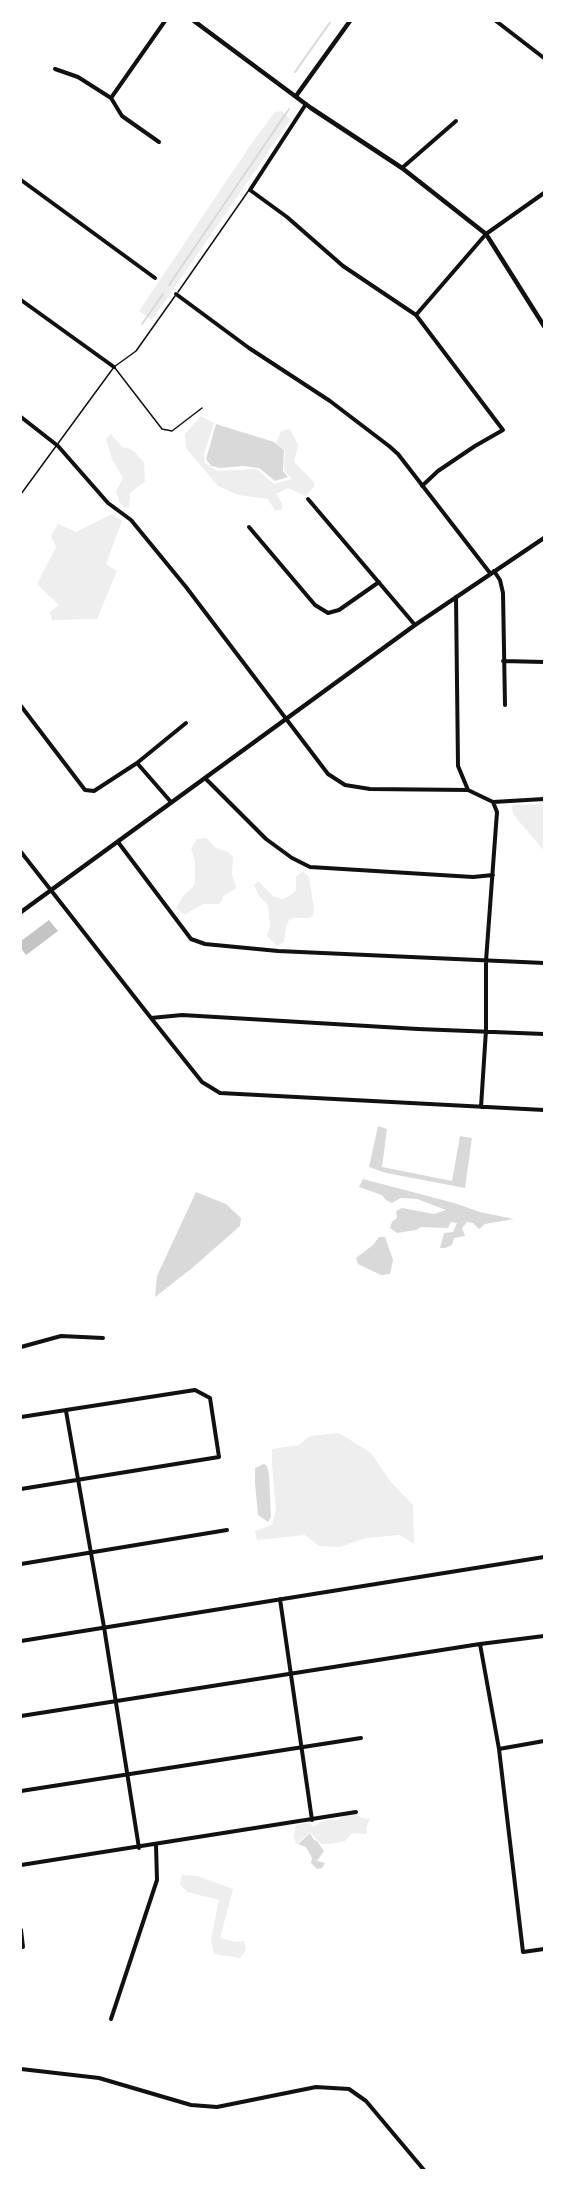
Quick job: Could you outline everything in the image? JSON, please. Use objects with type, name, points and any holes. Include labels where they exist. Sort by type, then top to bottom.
[{"type":"street","points":[[111,98],[165,21]]},
{"type":"street","points":[[296,96],[350,21]]},
{"type":"street","points":[[496,21],[544,58]]},
{"type":"street","points":[[197,22],[306,104],[402,168],[486,234],[544,326]]},
{"type":"street","points":[[55,69],[78,77],[111,98],[122,116],[159,142]]},
{"type":"street","points":[[306,104],[250,189],[287,217],[343,266],[416,315],[503,430],[438,471],[422,486]]},
{"type":"street","points":[[402,168],[456,121]]},
{"type":"street","points":[[21,180],[155,278]]},
{"type":"street","points":[[416,315],[486,234],[544,193]]},
{"type":"street","points":[[176,294],[249,348],[330,401],[398,454],[500,580],[503,593],[505,705]]},
{"type":"street","points":[[21,300],[114,367]]},
{"type":"street","points":[[21,417],[58,446],[108,503],[131,520],[186,586],[328,774],[345,785],[370,789],[468,790],[493,802],[544,799]]},
{"type":"street","points":[[308,499],[415,625]]},
{"type":"street","points":[[249,527],[315,605],[328,613],[339,610],[379,582]]},
{"type":"street","points":[[21,912],[415,625],[544,538]]},
{"type":"street","points":[[456,596],[458,766],[468,790]]},
{"type":"street","points":[[503,661],[544,662]]},
{"type":"street","points":[[21,706],[86,790],[94,791],[137,763],[186,723]]},
{"type":"street","points":[[137,763],[171,802]]},
{"type":"street","points":[[205,778],[266,839],[292,858],[310,867],[472,877],[493,874]]},
{"type":"street","points":[[481,1107],[486,1030],[486,962],[497,812],[493,802]]},
{"type":"street","points":[[118,842],[191,939],[205,944],[278,951],[544,963]]},
{"type":"street","points":[[21,852],[202,1082],[220,1093],[544,1110]]},
{"type":"street","points":[[151,1018],[182,1015],[544,1034]]},
{"type":"street","points":[[21,1347],[61,1336],[103,1338]]},
{"type":"street","points":[[21,1417],[66,1412],[195,1390],[210,1398],[219,1457],[21,1489]]},
{"type":"street","points":[[66,1412],[104,1627],[139,1848]]},
{"type":"street","points":[[21,1564],[227,1530]]},
{"type":"street","points":[[21,1641],[544,1557]]},
{"type":"street","points":[[279,1599],[312,1820]]},
{"type":"street","points":[[21,1716],[544,1636]]},
{"type":"street","points":[[480,1644],[499,1749],[523,1952],[544,1949]]},
{"type":"street","points":[[21,1791],[361,1738]]},
{"type":"street","points":[[499,1749],[544,1741]]},
{"type":"street","points":[[21,1865],[356,1812]]},
{"type":"street","points":[[111,2019],[157,1881],[156,1845]]},
{"type":"street","points":[[21,1930],[24,1947]]},
{"type":"street","points":[[21,2069],[99,2078],[191,2105],[217,2107],[316,2087],[349,2089],[366,2101],[424,2170]]},
{"type":"lane","points":[[21,494],[114,367],[136,351],[250,189]]},
{"type":"lane","points":[[114,367],[162,429],[172,431],[202,408]]},
{"type":"shaded area","points":[[282,111],[291,119],[152,320],[139,311],[252,143],[275,112]]},
{"type":"shaded area","points":[[201,416],[214,423],[204,454],[205,463],[217,471],[257,469],[274,484],[292,479],[284,470],[285,450],[276,443],[281,431],[290,429],[298,445],[294,462],[314,482],[314,487],[306,496],[288,488],[276,494],[282,503],[282,509],[275,511],[268,499],[238,495],[218,486],[186,448],[185,434]]},
{"type":"shaded area","points":[[216,424],[274,442],[284,450],[283,471],[288,477],[275,481],[259,468],[211,466],[206,459]]},
{"type":"shaded area","points":[[111,434],[122,447],[131,449],[144,462],[145,481],[129,494],[129,507],[124,508],[116,491],[123,478],[112,459],[106,439]]},
{"type":"shaded area","points":[[112,514],[122,521],[106,564],[117,571],[97,619],[52,620],[50,612],[59,605],[37,584],[56,547],[51,536],[58,524],[76,532]]},
{"type":"shaded area","points":[[542,804],[544,851],[513,814],[512,805]]},
{"type":"shaded area","points":[[206,838],[216,848],[228,852],[233,857],[232,874],[236,887],[223,896],[219,904],[203,904],[184,915],[176,908],[184,895],[194,886],[195,861],[191,848],[197,839]]},
{"type":"shaded area","points":[[303,871],[309,877],[313,916],[289,920],[284,942],[277,946],[267,936],[270,927],[268,905],[259,896],[254,885],[258,881],[274,897],[283,899],[296,890],[296,877]]},
{"type":"shaded area","points":[[378,1126],[387,1129],[382,1167],[452,1181],[460,1136],[472,1138],[465,1188],[386,1173],[369,1167]]},
{"type":"shaded area","points":[[363,1179],[480,1212],[514,1219],[485,1224],[479,1229],[473,1223],[467,1222],[462,1228],[465,1236],[454,1238],[452,1245],[440,1248],[444,1233],[453,1232],[457,1223],[451,1222],[448,1228],[421,1227],[397,1233],[390,1228],[392,1222],[397,1218],[396,1211],[402,1208],[434,1214],[446,1210],[417,1199],[401,1198],[392,1203],[382,1195],[359,1187]]},
{"type":"shaded area","points":[[196,1192],[226,1204],[241,1218],[240,1226],[155,1297],[157,1276]]},
{"type":"shaded area","points":[[379,1237],[385,1237],[393,1260],[390,1274],[381,1275],[358,1264],[356,1258],[373,1245]]},
{"type":"shaded area","points":[[339,1433],[371,1453],[391,1482],[413,1505],[414,1544],[400,1535],[366,1538],[340,1547],[319,1546],[305,1535],[257,1540],[255,1531],[272,1525],[276,1510],[272,1449],[299,1445],[310,1436]]},
{"type":"shaded area","points":[[264,1464],[269,1474],[271,1517],[268,1522],[258,1515],[255,1483],[255,1468]]},
{"type":"shaded area","points":[[353,1810],[361,1818],[370,1819],[366,1828],[367,1834],[352,1833],[345,1841],[321,1844],[310,1832],[296,1844],[294,1836],[296,1825],[309,1822],[313,1827],[331,1819],[336,1821]]},
{"type":"shaded area","points":[[310,1833],[324,1851],[317,1861],[325,1863],[322,1868],[317,1869],[311,1863],[312,1858],[306,1847],[298,1844]]},
{"type":"shaded area","points":[[182,1875],[197,1876],[233,1889],[220,1938],[235,1942],[244,1941],[246,1950],[240,1958],[214,1954],[211,1939],[219,1900],[187,1892],[180,1884]]},
{"type":"building","points":[[49,920],[58,931],[26,955],[21,948],[21,941]]},
{"type":"waterway","points":[[295,72],[331,21]]},
{"type":"waterway","points":[[169,285],[289,109]]},
{"type":"waterway","points":[[142,324],[163,294]]}]
